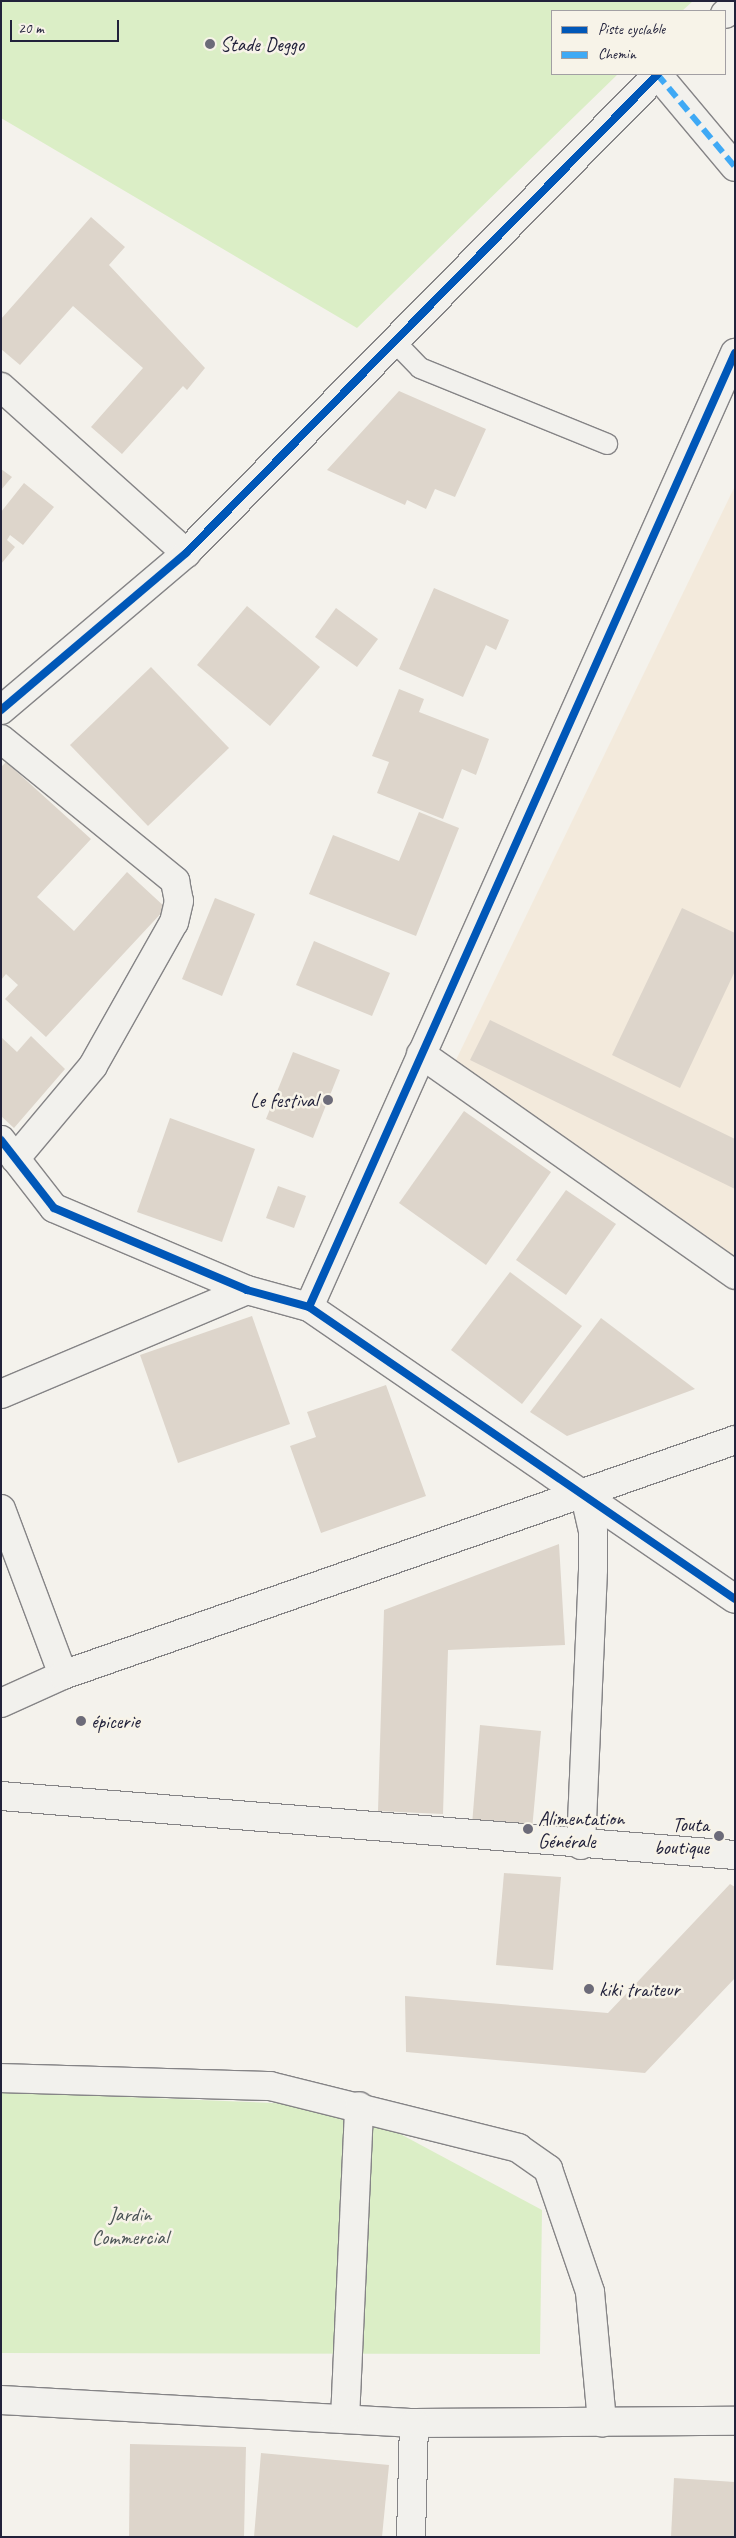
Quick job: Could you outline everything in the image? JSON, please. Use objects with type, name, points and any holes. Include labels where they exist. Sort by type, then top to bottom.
[{"type":"street","points":[[1,710],[186,553],[656,75]]},
{"type":"street","points":[[658,75],[735,167]]},
{"type":"street","points":[[309,1306],[735,354]]},
{"type":"street","points":[[1,387],[186,553]]},
{"type":"street","points":[[1,739],[175,881],[178,901],[174,922],[93,1066],[8,1150],[37,1190],[73,1220],[248,1290],[309,1306],[735,1599]]},
{"type":"street","points":[[421,1054],[735,1275]]},
{"type":"street","points":[[1,1394],[248,1290]]},
{"type":"street","points":[[1,1703],[63,1675],[585,1495],[735,1440]]},
{"type":"street","points":[[581,1845],[593,1569],[592,1532],[585,1495]]},
{"type":"street","points":[[1,1509],[63,1675]]},
{"type":"street","points":[[1,1796],[581,1845],[735,1854]]},
{"type":"street","points":[[1,2078],[270,2086],[359,2106],[518,2148],[548,2169],[590,2292],[602,2422]]},
{"type":"street","points":[[345,2419],[359,2106]]},
{"type":"street","points":[[1,2400],[414,2423],[735,2421]]},
{"type":"street","points":[[411,2537],[414,2423]]},
{"type":"lane","points":[[394,341],[420,368],[607,444]]},
{"type":"shaded area","points":[[735,486],[735,1262],[454,1064]]},
{"type":"green space","points":[[1,1],[693,1],[683,10],[551,10],[551,75],[617,75],[357,328],[1,118]]},
{"type":"green space","name":"Jardin Commercial","points":[[1,2092],[348,2106],[542,2210],[540,2354],[1,2353]]},
{"type":"building","points":[[91,217],[125,247],[109,265],[205,368],[187,390],[183,386],[122,454],[91,427],[143,368],[73,306],[20,365],[1,349],[1,319]]},
{"type":"building","points":[[399,391],[486,429],[455,497],[435,489],[426,509],[407,500],[405,505],[327,470]]},
{"type":"building","points":[[1,469],[12,477],[1,490]]},
{"type":"building","points":[[24,483],[54,507],[23,545],[10,535],[7,540],[15,547],[1,564],[1,512]]},
{"type":"building","points":[[434,588],[509,620],[496,650],[486,645],[463,697],[399,669]]},
{"type":"building","points":[[247,606],[320,667],[270,726],[197,665]]},
{"type":"building","points":[[336,608],[378,639],[357,667],[315,637]]},
{"type":"building","points":[[151,667],[229,748],[148,826],[70,745]]},
{"type":"building","points":[[399,689],[424,699],[419,712],[489,739],[476,775],[462,769],[443,819],[377,793],[389,762],[372,756]]},
{"type":"building","points":[[6,762],[91,839],[37,897],[74,931],[127,872],[166,908],[46,1037],[5,999],[18,985],[6,974],[1,980],[1,767]]},
{"type":"building","points":[[419,812],[459,828],[416,936],[309,894],[333,835],[399,861]]},
{"type":"building","points":[[215,898],[255,914],[222,996],[182,979]]},
{"type":"building","points":[[682,908],[735,933],[735,971],[680,1088],[612,1055]]},
{"type":"building","points":[[314,941],[390,973],[372,1016],[296,985]]},
{"type":"building","points":[[490,1020],[735,1139],[735,1189],[470,1060]]},
{"type":"building","points":[[31,1036],[65,1069],[14,1128],[1,1116],[1,1037],[17,1052]]},
{"type":"building","points":[[293,1052],[340,1070],[313,1138],[266,1119]]},
{"type":"building","points":[[464,1111],[551,1172],[486,1265],[399,1203]]},
{"type":"building","points":[[170,1118],[255,1149],[222,1242],[137,1212]]},
{"type":"building","points":[[278,1186],[306,1196],[294,1228],[266,1218]]},
{"type":"building","points":[[566,1190],[616,1224],[566,1295],[516,1260]]},
{"type":"building","points":[[510,1272],[582,1326],[522,1404],[451,1350]]},
{"type":"building","points":[[252,1316],[290,1424],[178,1463],[140,1355]]},
{"type":"building","points":[[601,1318],[695,1389],[567,1436],[530,1412]]},
{"type":"building","points":[[386,1385],[426,1496],[321,1533],[290,1446],[316,1437],[307,1412]]},
{"type":"building","points":[[559,1544],[565,1645],[448,1650],[443,1814],[378,1811],[384,1610]]},
{"type":"building","points":[[480,1725],[541,1731],[532,1830],[472,1825]]},
{"type":"building","points":[[504,1873],[561,1877],[553,1970],[496,1965]]},
{"type":"building","points":[[730,1884],[735,1887],[735,1978],[645,2073],[406,2052],[405,1996],[608,2013]]},
{"type":"building","points":[[130,2444],[246,2447],[244,2537],[129,2537]]},
{"type":"building","points":[[261,2453],[389,2465],[382,2537],[254,2537]]},
{"type":"building","points":[[674,2478],[735,2482],[735,2537],[671,2537]]},
{"type":"marked path","points":[[658,75],[735,167]]},
{"type":"cycle path","points":[[1,710],[186,553],[657,75]]},
{"type":"cycle path","points":[[309,1307],[735,353]]},
{"type":"cycle path","points":[[1,1140],[54,1208],[247,1290],[309,1307],[735,1599]]},
{"type":"place","name":"Stade Deggo","points":[[210,44]]},
{"type":"place","name":"Le festival","points":[[328,1100]]},
{"type":"place","name":"épicerie","points":[[81,1721]]},
{"type":"place","name":"Alimentation Générale","points":[[528,1829]]},
{"type":"place","name":"Touta boutique","points":[[719,1836]]},
{"type":"place","name":"kiki traiteur","points":[[589,1989]]}]
